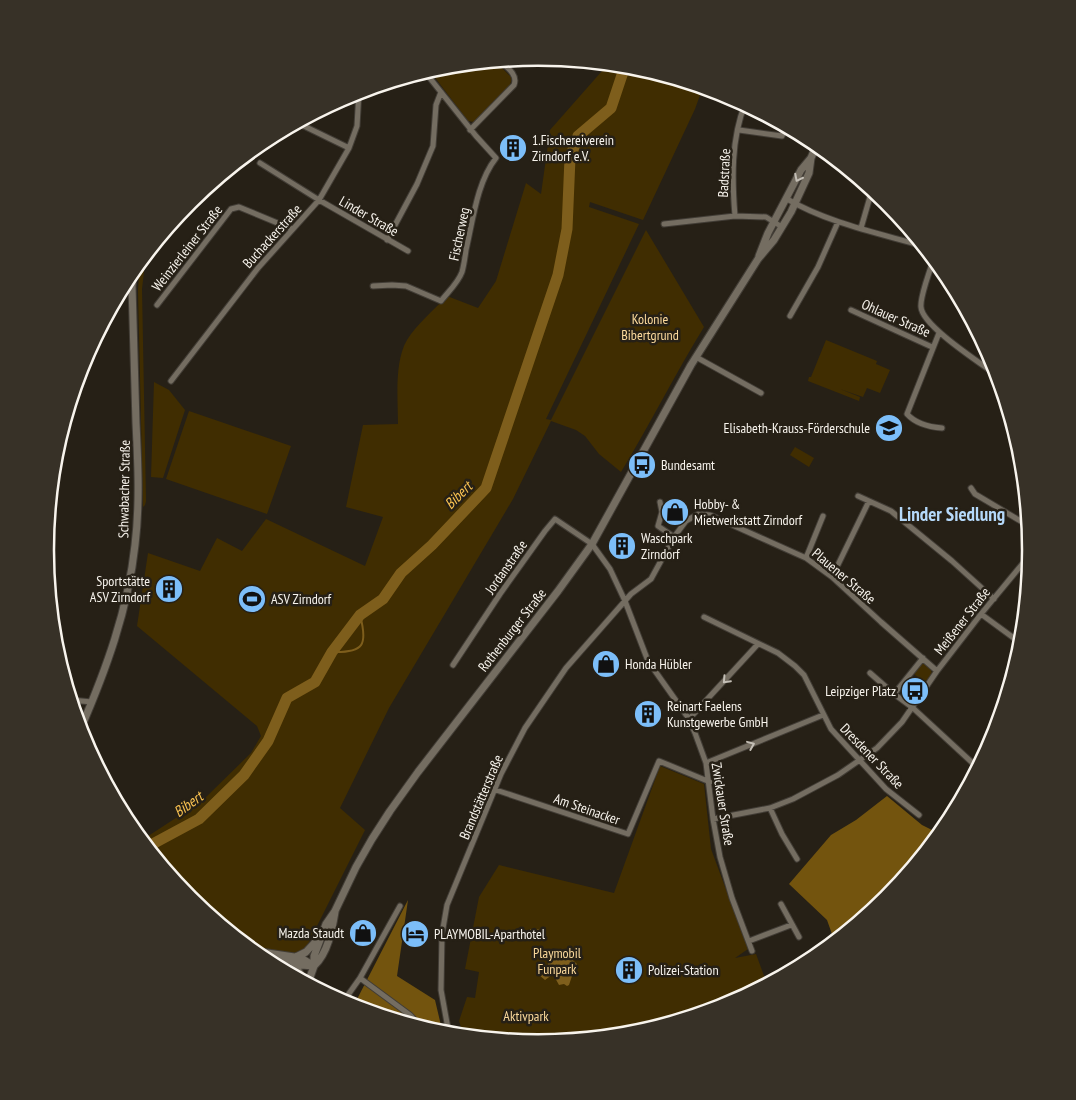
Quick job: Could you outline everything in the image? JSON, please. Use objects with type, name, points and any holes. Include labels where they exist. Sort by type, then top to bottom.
[{"type":"main road","name":"Rothenburger Straße","points":[[310,977],[314,966],[314,956],[326,924],[335,911],[356,868],[395,803],[592,544],[696,357],[758,259],[774,240],[795,204],[809,173],[814,152]]},
{"type":"main road","name":"Rothenburger Straße","points":[[758,259],[764,241],[801,170],[811,158]]},
{"type":"main road","name":"Schwabacher Straße","points":[[85,719],[108,661],[121,619],[135,545],[138,481],[132,303],[133,284]]},
{"type":"main road","name":"Rothenburger Straße","points":[[314,966],[321,960],[333,926],[335,911]]},
{"type":"main road","points":[[294,960],[306,952],[320,937]]},
{"type":"main road","points":[[270,954],[314,966]]},
{"type":"main road","points":[[294,960],[299,971]]},
{"type":"street","points":[[430,78],[470,130],[514,85],[516,80],[514,75],[506,67]]},
{"type":"street","points":[[387,240],[417,184],[433,146],[436,105],[441,92]]},
{"type":"street","name":"Buchackerstraße","points":[[171,381],[258,268],[319,200],[349,148],[357,126],[358,101]]},
{"type":"street","name":"Badstraße","points":[[735,216],[733,168],[742,112]]},
{"type":"street","points":[[304,126],[349,148]]},
{"type":"street","name":"Fischerweg","points":[[373,286],[406,286],[441,301],[462,273],[474,212],[483,183],[496,158],[470,130]]},
{"type":"street","name":"Badstraße","points":[[739,130],[782,136],[783,133]]},
{"type":"street","name":"Linder Straße","points":[[260,163],[319,200],[408,251]]},
{"type":"street","points":[[861,228],[870,198]]},
{"type":"street","points":[[787,199],[838,222],[912,243]]},
{"type":"street","name":"Weinzierleiner Straße","points":[[158,305],[231,209],[238,207],[292,229]]},
{"type":"street","points":[[664,224],[735,216],[766,217],[782,227]]},
{"type":"street","points":[[790,316],[818,267],[838,222]]},
{"type":"street","points":[[931,268],[920,306],[922,314],[939,332],[986,368]]},
{"type":"street","name":"Ohlauer Straße","points":[[851,310],[932,347]]},
{"type":"street","name":"Ohlauer Straße","points":[[939,332],[906,414],[928,427],[942,428]]},
{"type":"street","points":[[696,357],[762,393]]},
{"type":"street","points":[[971,488],[975,494],[1021,521]]},
{"type":"street","points":[[858,496],[890,511],[952,561],[994,599]]},
{"type":"street","points":[[832,577],[869,501]]},
{"type":"street","points":[[660,502],[662,508],[658,526],[674,537]]},
{"type":"street","name":"Plauener Straße","points":[[625,601],[651,579],[674,537],[686,521],[691,516],[707,514],[806,558],[832,577],[937,671]]},
{"type":"street","points":[[806,558],[823,516]]},
{"type":"street","name":"Jordanstraße","points":[[453,665],[500,594],[545,531],[556,519],[592,544]]},
{"type":"street","name":"Zwickauer Straße","points":[[592,544],[610,569],[625,601],[648,661],[689,720],[706,763],[720,857],[732,898],[752,951]]},
{"type":"street","name":"Meißener Straße","points":[[713,819],[770,808],[812,789],[860,760],[892,733],[913,708],[937,671],[1022,565]]},
{"type":"street","name":"Brandstätterstraße","points":[[447,1025],[441,990],[442,934],[447,905],[501,774],[525,728],[566,668],[625,601]]},
{"type":"street","points":[[981,614],[1014,638]]},
{"type":"street","name":"Dresdener Straße","points":[[704,617],[778,653],[804,675],[830,729],[886,789],[919,815]]},
{"type":"street","points":[[689,720],[758,644]]},
{"type":"street","points":[[894,694],[923,658]]},
{"type":"street","points":[[870,673],[913,708],[972,763]]},
{"type":"street","points":[[77,701],[92,702]]},
{"type":"street","points":[[706,763],[823,715]]},
{"type":"street","name":"Am Steinacker","points":[[496,790],[628,834],[659,761],[710,782]]},
{"type":"street","points":[[770,808],[782,834],[797,859]]},
{"type":"street","points":[[781,904],[799,937]]},
{"type":"street","points":[[348,995],[360,978],[400,906]]},
{"type":"street","points":[[749,941],[791,925]]},
{"type":"street","points":[[360,978],[412,1018]]},
{"type":"green space","points":[[501,67],[512,78],[510,85],[474,122],[468,121],[435,77]]},
{"type":"green space","name":"Kolonie Bibertgrund","points":[[602,71],[663,82],[701,94],[643,220],[590,202],[589,207],[639,224],[546,419],[551,420],[646,230],[704,327],[621,472],[599,454],[585,436],[576,430],[551,421],[513,499],[389,708],[340,808],[365,830],[307,946],[301,972],[269,953],[219,914],[174,869],[148,836],[202,801],[251,753],[261,736],[257,726],[137,626],[148,553],[200,571],[217,538],[242,551],[266,519],[365,566],[383,517],[346,507],[363,425],[398,424],[398,370],[403,349],[411,334],[447,296],[478,308],[496,281],[526,183],[541,194],[550,130]]},
{"type":"green space","points":[[144,268],[142,289],[146,501],[143,507],[139,276]]},
{"type":"green space","points":[[826,340],[877,361],[876,364],[890,370],[880,393],[867,388],[863,397],[840,389],[860,397],[859,401],[808,381]]},
{"type":"green space","points":[[154,382],[169,390],[185,410],[163,478],[151,477]]},
{"type":"green space","points":[[189,411],[291,446],[267,514],[166,479]]},
{"type":"green space","points":[[795,447],[814,458],[809,467],[790,455]]},
{"type":"green space","points":[[923,663],[931,670],[932,674],[925,683],[914,674]]},
{"type":"green space","name":"Playmobil Funpark","points":[[660,766],[704,784],[711,849],[748,949],[735,958],[756,954],[765,977],[694,1009],[632,1025],[570,1033],[538,1034],[506,1033],[461,1028],[459,1021],[467,997],[475,998],[479,972],[465,969],[479,897],[499,865],[614,893]]},
{"type":"shaded area","points":[[887,796],[922,825],[933,830],[902,869],[880,892],[831,935],[827,920],[789,884],[831,835],[856,820]]},
{"type":"shaded area","points":[[408,900],[397,976],[435,1000],[441,1024],[382,1009],[357,999]]},
{"type":"shaded area","points":[[555,954],[568,956],[577,964],[577,971],[567,986],[564,984],[559,985],[552,975],[545,980],[539,975],[548,965],[549,957]]},
{"type":"waterway","name":"Bibert","points":[[153,844],[199,819],[244,775],[268,741],[287,698],[315,682],[332,652],[360,615],[383,599],[401,573],[432,545],[486,488],[558,275],[567,229],[570,158],[578,136],[611,108],[623,73]]},
{"type":"waterway","points":[[332,652],[351,651],[361,645],[363,634],[360,615]]},
{"type":"waterway","points":[[531,930],[536,940]]},
{"type":"waterway","points":[[535,936],[538,930]]},
{"type":"place","name":"1.Fischereiverein Zirndorf e.V.","points":[[513,148]]},
{"type":"place","name":"Elisabeth-Krauss-Förderschule","points":[[889,428]]},
{"type":"place","name":"Bundesamt","points":[[642,465]]},
{"type":"place","name":"Hobby- & Mietwerkstatt Zirndorf","points":[[675,512]]},
{"type":"place","name":"Waschpark Zirndorf","points":[[622,546]]},
{"type":"place","name":"Sportstätte ASV Zirndorf","points":[[169,589]]},
{"type":"place","name":"ASV Zirndorf","points":[[252,599]]},
{"type":"place","name":"Honda Hübler","points":[[606,664]]},
{"type":"place","name":"Leipziger Platz","points":[[915,691]]},
{"type":"place","name":"Reinart Faelens Kunstgewerbe GmbH","points":[[648,714]]},
{"type":"place","name":"Mazda Staudt","points":[[363,933]]},
{"type":"place","name":"PLAYMOBIL-Aparthotel","points":[[415,934]]},
{"type":"place","name":"Polizei-Station","points":[[629,970]]},
{"type":"district","name":"Linder Siedlung","points":[[952,514]]},
{"type":"park label","name":"Aktivpark","points":[[526,1016]]}]
